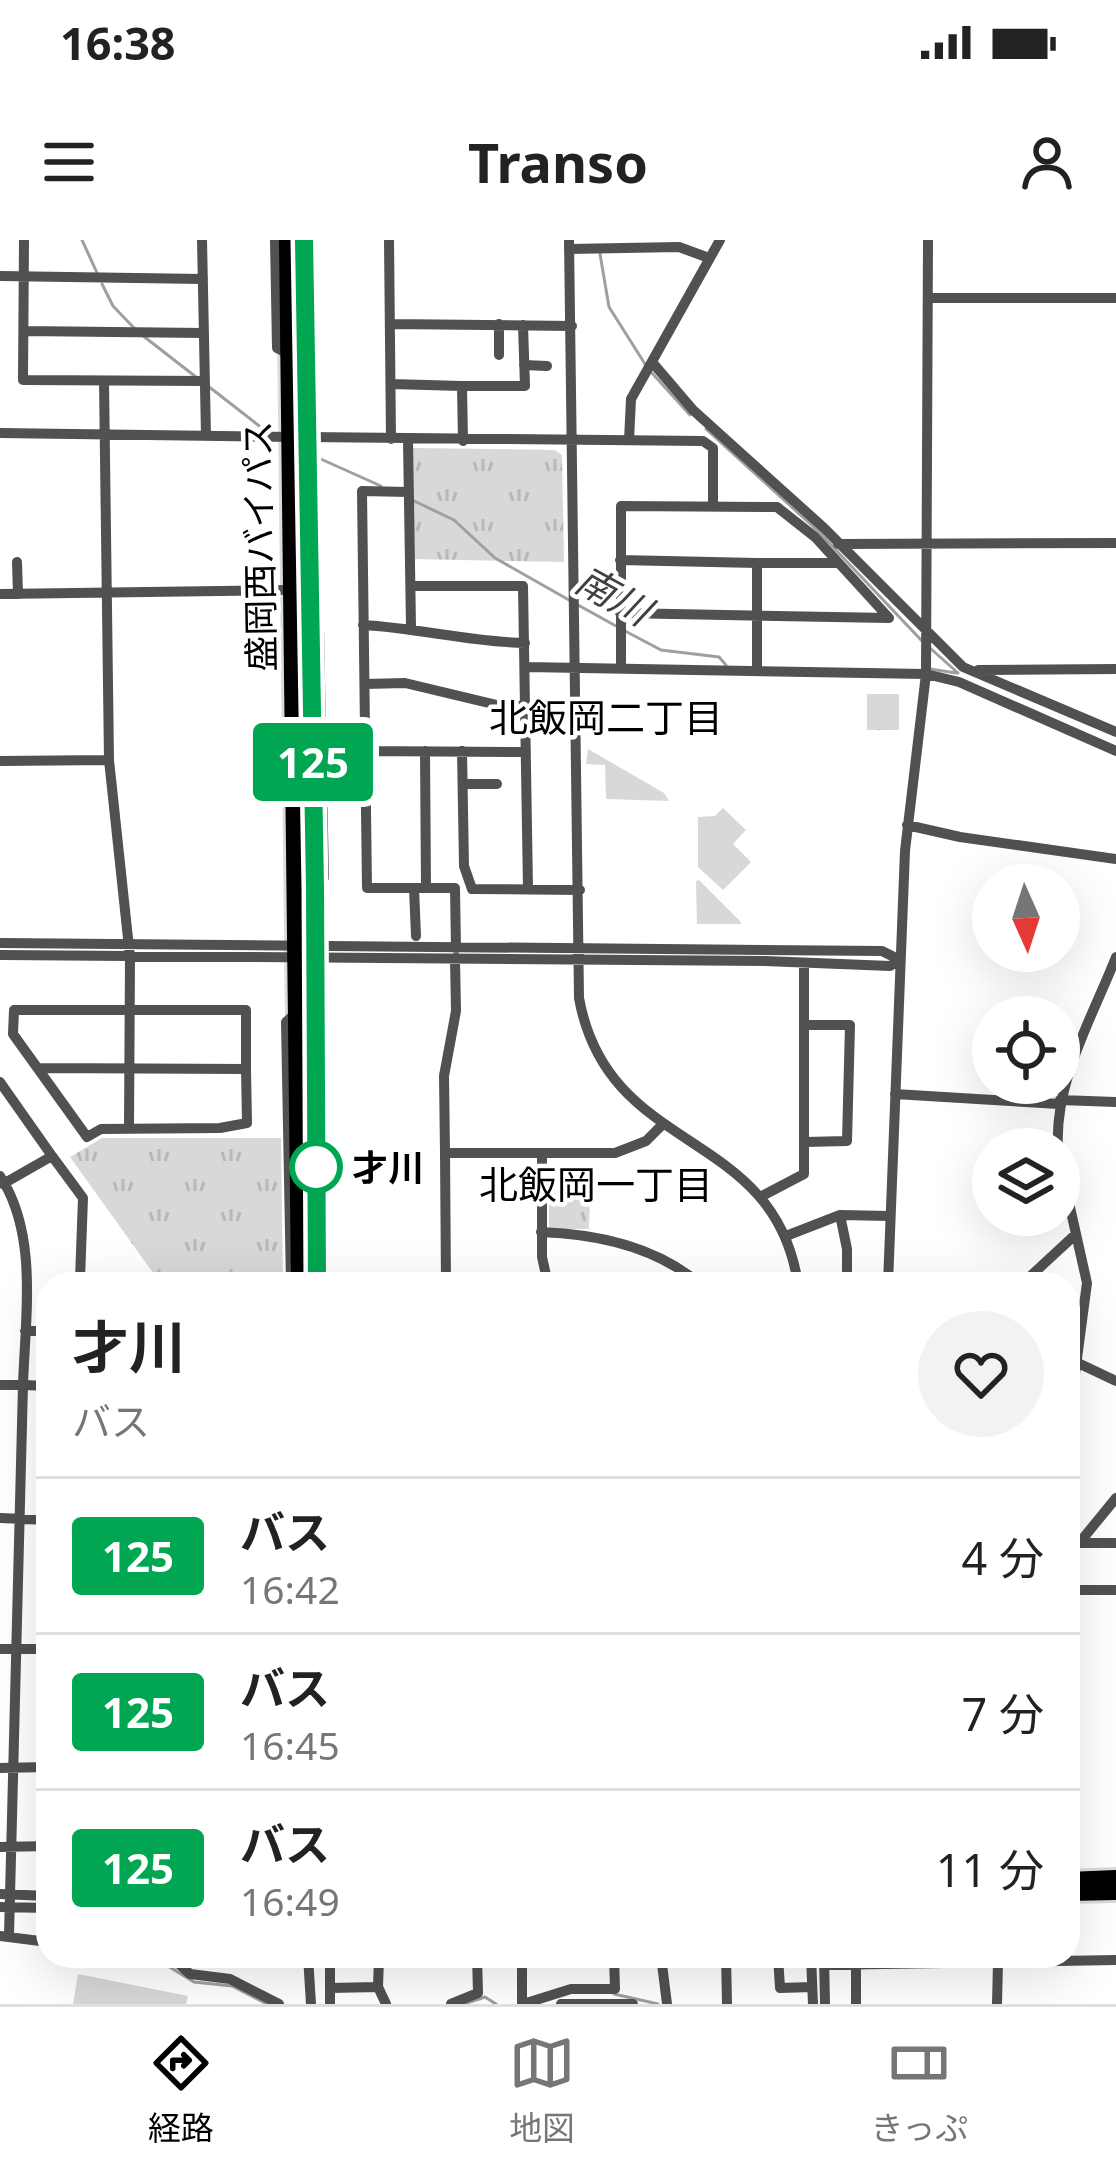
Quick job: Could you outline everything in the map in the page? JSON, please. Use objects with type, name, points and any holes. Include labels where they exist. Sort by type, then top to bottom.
[{"type":"highway","name":"盛岡西バイパス","points":[[287,240],[296,860],[315,1043],[321,1272]]},
{"type":"highway","name":"盛岡西バイパス","points":[[295,1272],[295,1013],[315,888],[309,532],[288,437],[306,369],[308,240]]},
{"type":"highway","points":[[1080,1880],[1116,1878]]},
{"type":"highway","points":[[1080,1893],[1116,1892]]},
{"type":"street","points":[[24,240],[23,380],[206,381]]},
{"type":"street","points":[[202,240],[206,436]]},
{"type":"street","points":[[275,240],[277,348],[289,354]]},
{"type":"street","points":[[389,240],[392,440]]},
{"type":"street","points":[[629,440],[632,399],[720,240]]},
{"type":"street","points":[[889,1272],[907,825],[926,674],[928,240]]},
{"type":"street","points":[[709,258],[679,247],[569,245],[583,1019],[598,1058],[618,1088],[662,1125],[740,1174],[762,1196],[786,1236],[795,1272]]},
{"type":"street","points":[[0,275],[203,279]]},
{"type":"street","points":[[929,298],[1116,298]]},
{"type":"street","points":[[391,324],[572,326]]},
{"type":"street","points":[[499,356],[500,324]]},
{"type":"street","points":[[391,384],[525,386],[523,325]]},
{"type":"street","points":[[23,331],[204,333]]},
{"type":"street","points":[[652,362],[693,410],[968,670],[1116,732]]},
{"type":"street","points":[[524,365],[547,365]]},
{"type":"street","points":[[104,381],[109,760],[129,951],[129,1128]]},
{"type":"street","points":[[462,386],[463,441]]},
{"type":"street","points":[[0,433],[703,441],[713,450],[713,507]]},
{"type":"street","points":[[408,440],[411,627]]},
{"type":"street","points":[[409,492],[362,491],[367,888],[455,888],[456,1011],[444,1076],[446,1272]]},
{"type":"street","points":[[291,494],[284,502],[284,590],[289,858],[296,860]]},
{"type":"street","points":[[620,613],[890,618],[815,537],[777,507],[621,506],[620,613],[621,668]]},
{"type":"street","points":[[838,544],[1116,543]]},
{"type":"street","points":[[620,560],[838,563]]},
{"type":"street","points":[[17,562],[18,594]]},
{"type":"street","points":[[757,563],[757,670]]},
{"type":"street","points":[[411,586],[524,586],[528,889]]},
{"type":"street","points":[[0,594],[284,590]]},
{"type":"street","points":[[363,625],[411,627],[488,643],[525,644]]},
{"type":"street","points":[[526,667],[926,674],[959,682],[1116,751]]},
{"type":"street","points":[[968,670],[1116,669]]},
{"type":"street","points":[[365,685],[405,683],[497,705],[526,706]]},
{"type":"street","points":[[365,751],[526,752]]},
{"type":"street","points":[[416,936],[424,751]]},
{"type":"street","points":[[462,752],[464,866],[472,889],[580,890]]},
{"type":"street","points":[[0,761],[109,760]]},
{"type":"street","points":[[464,784],[497,784]]},
{"type":"street","points":[[907,825],[1116,859]]},
{"type":"street","points":[[0,943],[129,951]]},
{"type":"street","points":[[0,955],[882,951],[900,959]]},
{"type":"street","points":[[580,955],[890,966],[900,959]]},
{"type":"street","points":[[1080,1050],[1116,957]]},
{"type":"street","points":[[762,1196],[804,1174],[804,964]]},
{"type":"street","points":[[0,1010],[14,1010],[130,1010],[246,1010],[247,1123],[220,1128],[101,1129],[87,1136],[14,1034],[14,1010]]},
{"type":"street","points":[[805,1142],[847,1142],[850,1025],[806,1025]]},
{"type":"street","points":[[38,1068],[246,1070]]},
{"type":"street","points":[[0,1082],[83,1198],[80,1272]]},
{"type":"street","points":[[896,1094],[972,1098]]},
{"type":"street","points":[[1080,1102],[1116,1102]]},
{"type":"street","points":[[445,1153],[630,1149],[646,1142],[662,1125]]},
{"type":"street","points":[[542,1154],[541,1232],[546,1272]]},
{"type":"street","points":[[36,1940],[4,1936],[6,1768],[21,1519],[25,1331],[23,1239],[2,1182],[52,1156]]},
{"type":"street","points":[[786,1236],[840,1215],[889,1216]]},
{"type":"street","points":[[840,1215],[847,1272]]},
{"type":"street","points":[[541,1232],[589,1234],[622,1242],[678,1272]]},
{"type":"street","points":[[1035,1272],[1074,1236]]},
{"type":"street","points":[[1076,1236],[1087,1283],[1080,1345]]},
{"type":"street","points":[[25,1331],[36,1331]]},
{"type":"street","points":[[1080,1364],[1116,1382]]},
{"type":"street","points":[[0,1385],[36,1386]]},
{"type":"street","points":[[1080,1536],[1116,1498]]},
{"type":"street","points":[[0,1518],[36,1520]]},
{"type":"street","points":[[1080,1542],[1116,1543]]},
{"type":"street","points":[[1080,1590],[1116,1590]]},
{"type":"street","points":[[0,1649],[36,1649]]},
{"type":"street","points":[[6,1768],[36,1767]]},
{"type":"street","points":[[6,1847],[36,1846]]},
{"type":"street","points":[[5,1901],[36,1897]]},
{"type":"street","points":[[5,1901],[36,1906]]},
{"type":"street","points":[[1080,1961],[1116,1960]]},
{"type":"street","points":[[183,1968],[190,1974],[230,1979],[278,2004]]},
{"type":"street","points":[[308,1968],[310,2004]]},
{"type":"street","points":[[330,1968],[330,2004]]},
{"type":"street","points":[[379,1968],[379,1987],[386,2004]]},
{"type":"street","points":[[451,2004],[481,1998],[478,1968]]},
{"type":"street","points":[[522,1968],[523,2004],[571,1989],[615,1989],[614,1968]]},
{"type":"street","points":[[662,1968],[667,2004]]},
{"type":"street","points":[[726,1968],[727,2004]]},
{"type":"street","points":[[779,1968],[780,2004]]},
{"type":"street","points":[[811,1968],[813,2004]]},
{"type":"street","points":[[824,1968],[825,2004]]},
{"type":"street","points":[[856,1968],[856,2004]]},
{"type":"street","points":[[997,2004],[998,1968]]},
{"type":"street","points":[[330,1988],[379,1987]]},
{"type":"street","points":[[780,1988],[812,1987]]},
{"type":"street","points":[[561,2004],[633,2004]]},
{"type":"green space","points":[[413,448],[555,450],[562,455],[564,562],[413,559]]},
{"type":"green space","points":[[867,694],[899,694],[899,730],[867,730]]},
{"type":"green space","points":[[588,749],[664,793],[669,801],[606,799],[605,765],[586,764]]},
{"type":"green space","points":[[723,808],[746,830],[733,844],[751,862],[723,890],[698,867],[698,817],[715,816]]},
{"type":"green space","points":[[699,880],[740,921],[741,924],[697,924]]},
{"type":"green space","points":[[102,1138],[281,1138],[283,1272],[152,1272],[70,1157]]},
{"type":"green space","points":[[549,1177],[590,1185],[589,1229],[549,1229]]},
{"type":"green space","points":[[78,1974],[188,1996],[186,2004],[73,2004]]},
{"type":"waterway","name":"南川","points":[[82,240],[98,275]]},
{"type":"waterway","points":[[600,254],[609,307],[645,364]]},
{"type":"waterway","name":"南川","points":[[102,284],[113,306],[135,329]]},
{"type":"waterway","name":"南川","points":[[142,335],[196,377]]},
{"type":"waterway","points":[[652,373],[690,415]]},
{"type":"waterway","name":"南川","points":[[208,386],[267,432]]},
{"type":"waterway","points":[[706,429],[817,530],[922,641]]},
{"type":"waterway","name":"南川","points":[[314,456],[381,486]]},
{"type":"waterway","name":"南川","points":[[412,500],[454,520],[495,558],[569,600]]},
{"type":"waterway","name":"南川","points":[[578,605],[616,626]]},
{"type":"waterway","name":"南川","points":[[625,631],[661,650],[719,657],[726,665]]},
{"type":"waterway","points":[[930,648],[958,673]]},
{"type":"waterway","name":"南川","points":[[930,669],[956,673]]},
{"type":"waterway","points":[[171,1968],[194,1982],[232,1986],[267,2004]]},
{"type":"waterway","points":[[614,1994],[658,2004]]},
{"type":"waterway","points":[[464,2004],[485,1997],[496,2004]]},
{"type":"bus line","name":"125","points":[[304,240],[317,1272]]},
{"type":"place","name":"才川","points":[[316,1167]]},
{"type":"district","name":"北飯岡二丁目","points":[[606,716]]},
{"type":"district","name":"北飯岡一丁目","points":[[596,1183]]}]
